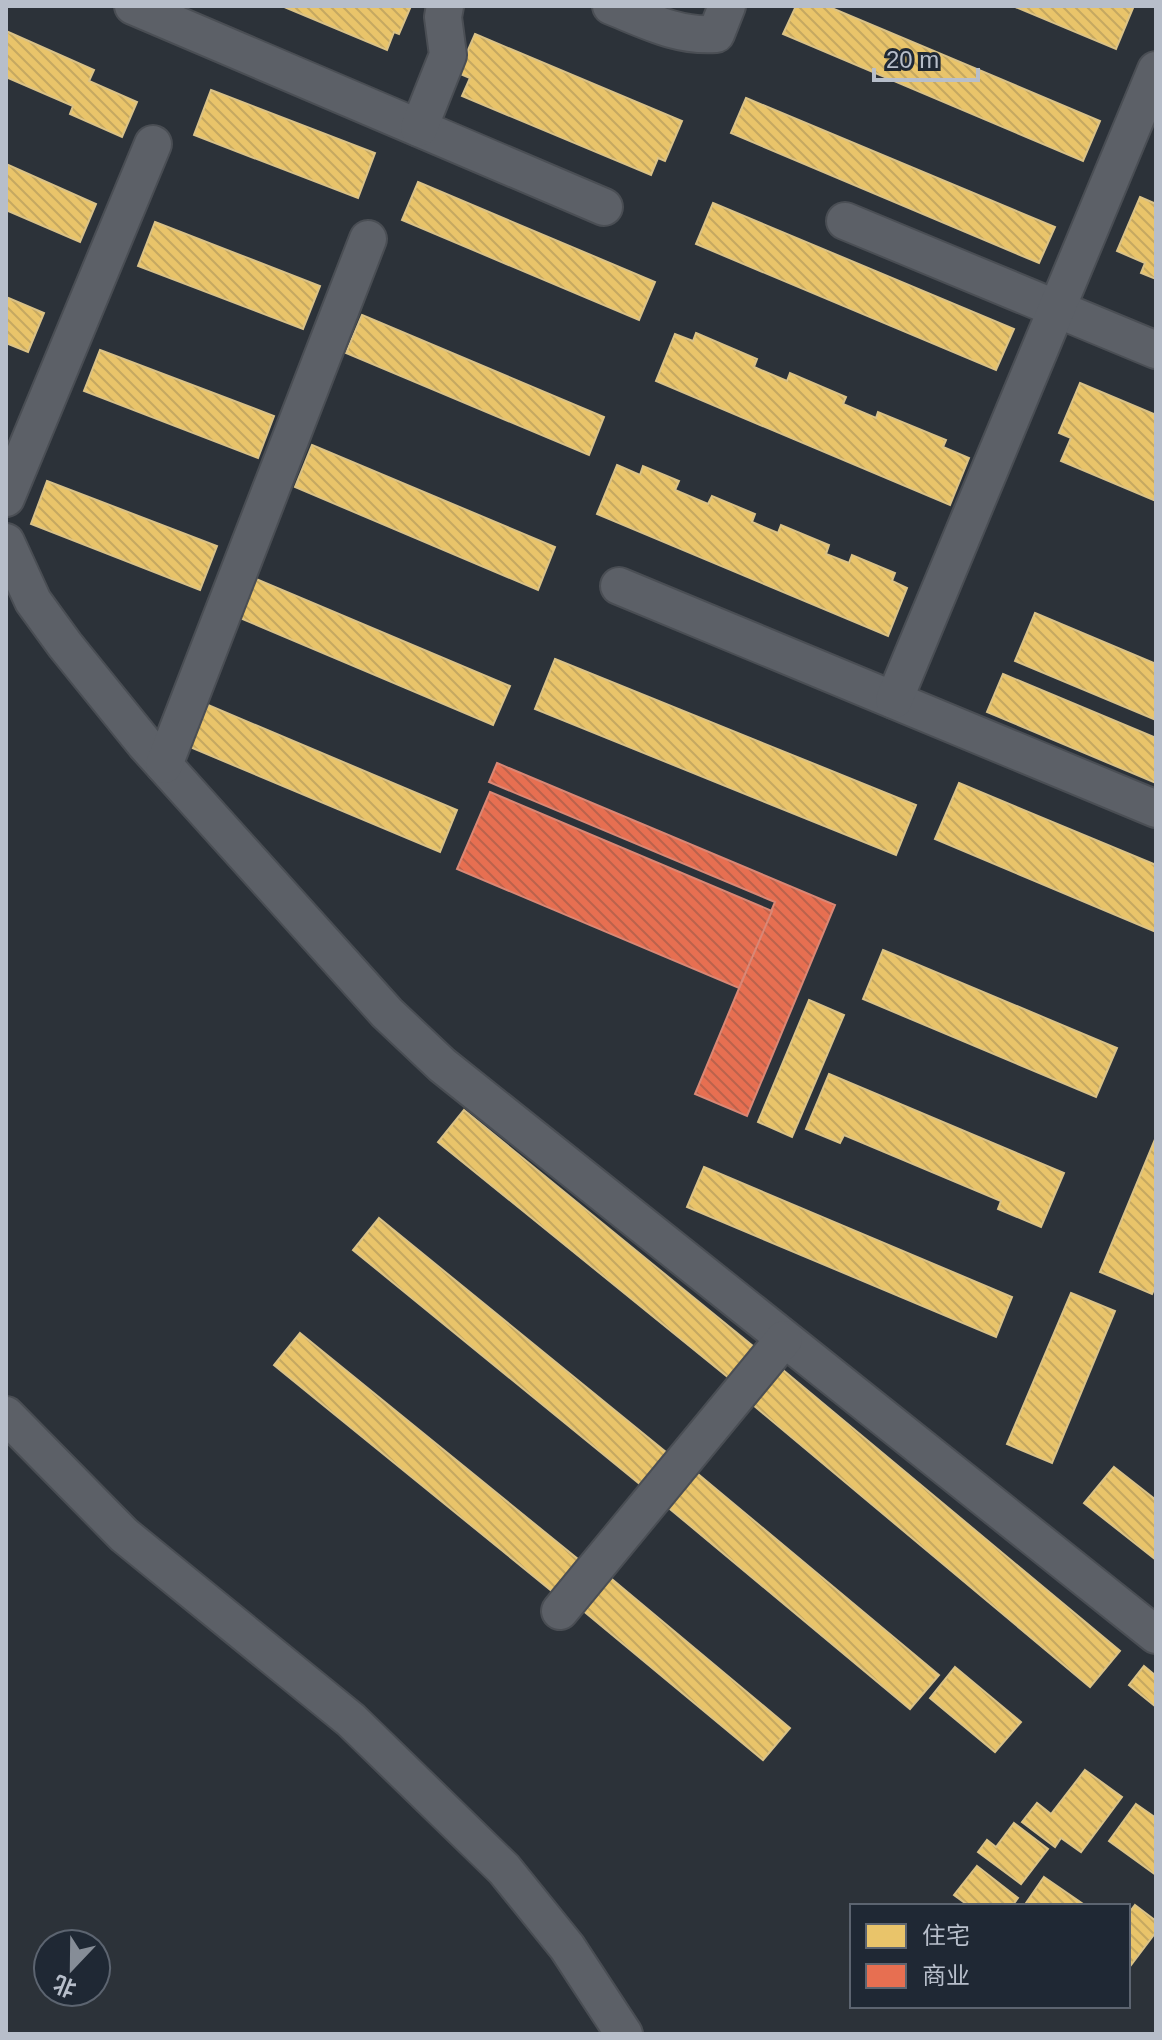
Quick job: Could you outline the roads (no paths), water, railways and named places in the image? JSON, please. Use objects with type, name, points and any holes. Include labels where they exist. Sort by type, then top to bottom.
[{"type":"street","points":[[133,6],[604,207]]},
{"type":"street","points":[[419,128],[448,55],[443,17],[445,6]]},
{"type":"street","points":[[611,6],[664,28],[693,36],[716,34],[727,6]]},
{"type":"street","points":[[894,700],[1156,70]]},
{"type":"street","points":[[6,498],[153,144]]},
{"type":"street","points":[[845,221],[1156,350]]},
{"type":"street","points":[[164,765],[368,239]]},
{"type":"street","points":[[6,542],[33,601],[65,645],[164,765],[387,1013],[442,1065],[1156,1635]]},
{"type":"street","points":[[619,586],[1156,809]]},
{"type":"street","points":[[560,1611],[784,1339]]},
{"type":"street","points":[[6,1415],[124,1535],[351,1720],[504,1869],[567,1947],[624,2034]]}]
